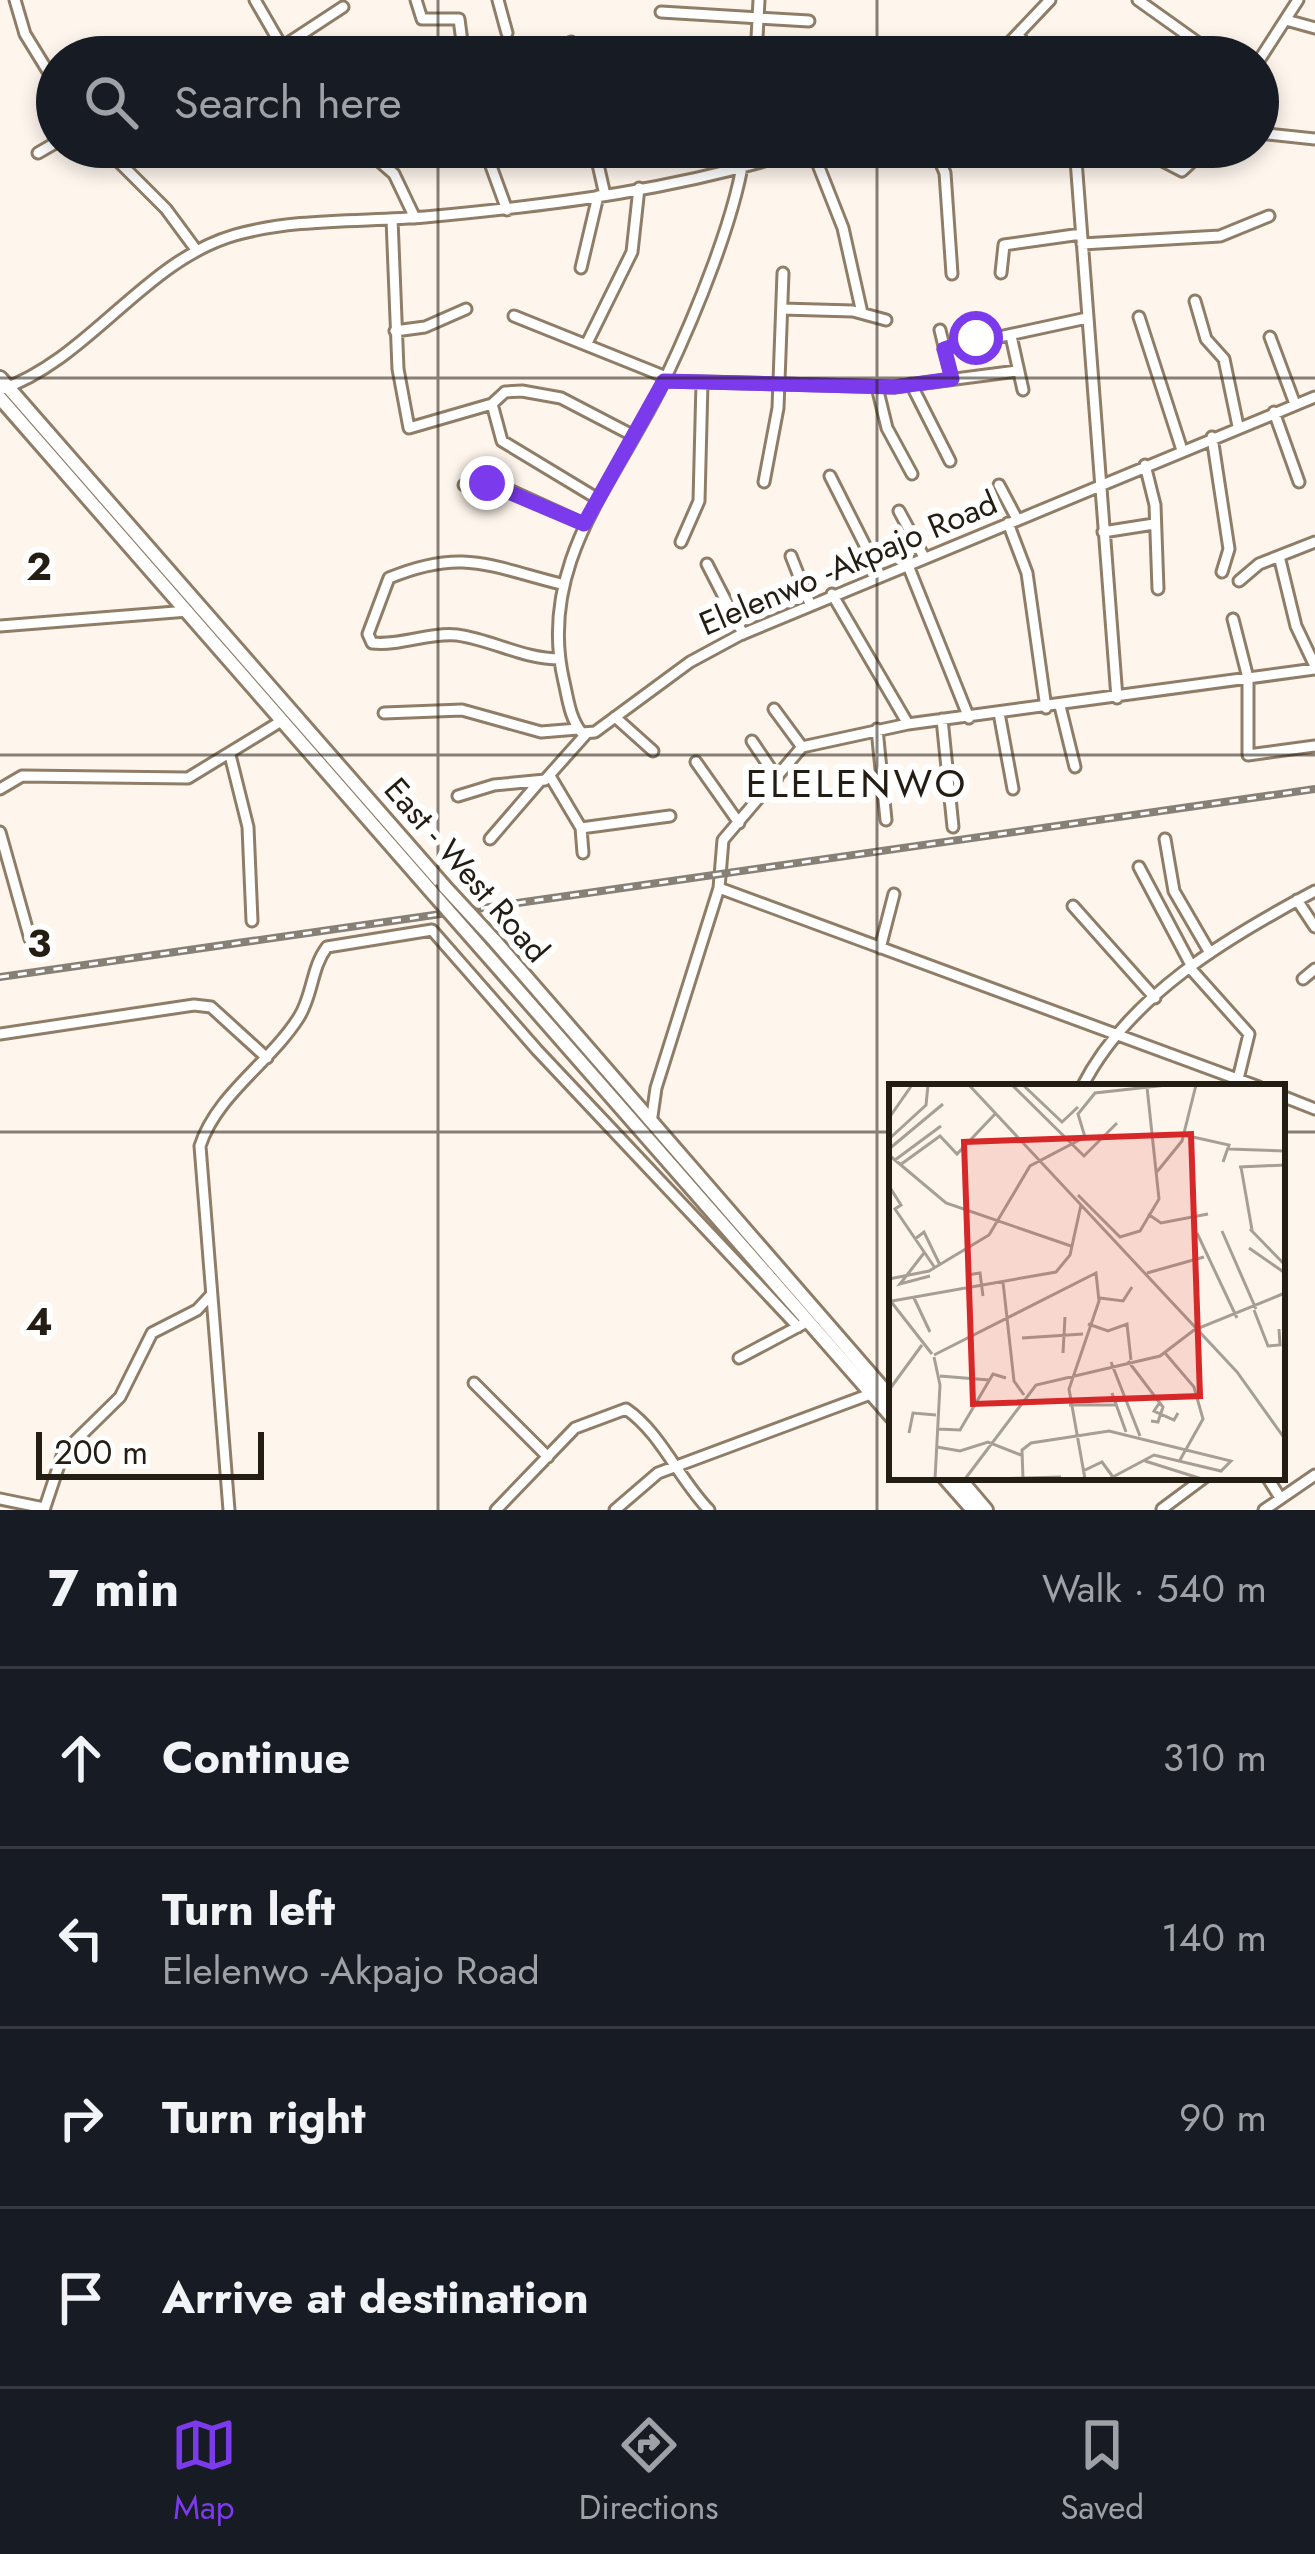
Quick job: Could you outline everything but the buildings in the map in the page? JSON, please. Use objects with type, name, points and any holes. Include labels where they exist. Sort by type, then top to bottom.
[{"type":"main road","name":"East - West Road","points":[[2,388],[283,720],[633,1101],[886,1393]]},
{"type":"main road","name":"East - West Road","points":[[2,388],[437,888]]},
{"type":"main road","name":"East - West Road","points":[[487,943],[804,1324],[886,1393]]},
{"type":"main road","points":[[947,1480],[973,1510]]},
{"type":"main road","points":[[961,1480],[986,1510]]},
{"type":"street","points":[[15,0],[36,52]]},
{"type":"street","points":[[255,0],[276,36]]},
{"type":"street","points":[[416,0],[422,19],[459,19],[461,36]]},
{"type":"street","points":[[498,0],[508,33]]},
{"type":"street","points":[[757,36],[759,0]]},
{"type":"street","points":[[1019,36],[1050,0]]},
{"type":"street","points":[[1138,0],[1189,36]]},
{"type":"street","points":[[1275,36],[1296,1]]},
{"type":"street","points":[[306,36],[343,7]]},
{"type":"street","points":[[661,12],[758,22],[809,21]]},
{"type":"street","points":[[1286,20],[1315,28]]},
{"type":"street","points":[[1279,136],[1315,139]]},
{"type":"street","points":[[125,168],[166,209],[197,251]]},
{"type":"street","points":[[387,168],[415,218]]},
{"type":"street","points":[[492,168],[507,209]]},
{"type":"street","points":[[581,268],[601,195],[597,168]]},
{"type":"street","points":[[2,388],[197,251],[262,229],[507,209],[737,168]]},
{"type":"street","points":[[384,713],[462,710],[542,732],[582,732],[560,658],[562,584],[584,524],[665,379],[742,168]]},
{"type":"street","points":[[819,168],[843,228],[862,313]]},
{"type":"street","points":[[943,168],[952,274]]},
{"type":"street","points":[[1077,168],[1097,485],[1117,698]]},
{"type":"street","points":[[587,343],[632,252],[640,188]]},
{"type":"street","points":[[1000,273],[1004,245],[1220,236],[1269,216]]},
{"type":"street","points":[[392,219],[395,331],[409,428],[492,404],[506,392],[542,393],[634,436]]},
{"type":"street","points":[[764,482],[778,385],[783,274]]},
{"type":"street","points":[[1195,302],[1206,339],[1224,359],[1238,426]]},
{"type":"street","points":[[395,331],[425,327],[466,309]]},
{"type":"street","points":[[782,309],[862,313],[886,320]]},
{"type":"street","points":[[514,316],[665,379],[877,387],[1017,371]]},
{"type":"street","points":[[1138,317],[1182,450]]},
{"type":"street","points":[[944,349],[991,335],[1011,336],[1087,318]]},
{"type":"street","points":[[940,330],[952,379]]},
{"type":"street","points":[[1011,336],[1023,391]]},
{"type":"street","points":[[1270,337],[1295,404]]},
{"type":"street","points":[[681,542],[699,500],[702,383]]},
{"type":"street","points":[[911,384],[950,461]]},
{"type":"street","points":[[877,387],[886,428],[912,473]]},
{"type":"street","points":[[1312,398],[1315,412]]},
{"type":"street","name":"Elelenwo -Akpajo Road","points":[[490,839],[582,732],[615,717],[698,657],[832,594],[1312,398]]},
{"type":"street","points":[[492,404],[502,441],[598,499]]},
{"type":"street","points":[[1274,412],[1299,482]]},
{"type":"street","points":[[1212,437],[1229,549],[1222,572]]},
{"type":"street","points":[[1145,465],[1158,590]]},
{"type":"street","points":[[830,476],[880,574]]},
{"type":"street","points":[[464,485],[497,485],[584,524]]},
{"type":"street","points":[[999,485],[1027,573],[1046,708]]},
{"type":"street","points":[[899,511],[924,557]]},
{"type":"street","points":[[1103,532],[1154,524]]},
{"type":"street","points":[[1240,581],[1279,556],[1315,542]]},
{"type":"street","points":[[791,556],[810,604]]},
{"type":"street","points":[[651,1124],[656,1088],[719,888],[721,847],[802,747],[908,724],[1315,667],[1296,626],[1279,556]]},
{"type":"street","points":[[560,658],[530,657],[459,636],[393,645],[372,643],[368,634],[389,578],[428,562],[459,558],[562,584]]},
{"type":"street","points":[[908,563],[969,718]]},
{"type":"street","points":[[706,565],[743,634]]},
{"type":"street","points":[[832,594],[908,724]]},
{"type":"street","points":[[0,626],[188,610]]},
{"type":"street","points":[[1233,619],[1248,678],[1248,754],[1315,746]]},
{"type":"street","points":[[1060,706],[1076,767]]},
{"type":"street","points":[[774,710],[802,747]]},
{"type":"street","points":[[999,713],[1012,789]]},
{"type":"street","points":[[615,717],[653,751]]},
{"type":"street","points":[[942,719],[953,827]]},
{"type":"street","points":[[0,789],[22,776],[188,778],[283,720]]},
{"type":"street","points":[[877,729],[886,820]]},
{"type":"street","points":[[752,741],[777,778]]},
{"type":"street","points":[[230,755],[248,827],[252,921]]},
{"type":"street","points":[[697,762],[739,824]]},
{"type":"street","points":[[458,796],[494,785],[545,779],[581,829],[583,853]]},
{"type":"street","points":[[581,829],[670,815]]},
{"type":"street","points":[[0,832],[30,939]]},
{"type":"street","points":[[1165,839],[1174,892],[1210,953]]},
{"type":"street","points":[[1139,867],[1191,967],[1250,1034],[1238,1079]]},
{"type":"street","points":[[719,888],[1251,1084]]},
{"type":"street","points":[[1084,1084],[1116,1034],[1191,967],[1315,891]]},
{"type":"street","points":[[880,948],[894,894]]},
{"type":"street","points":[[1297,900],[1315,927]]},
{"type":"street","points":[[1073,906],[1155,998]]},
{"type":"street","points":[[230,1510],[200,1146],[218,1111],[302,1013],[317,961],[327,947],[432,930],[537,1050],[724,1233]]},
{"type":"street","points":[[1303,979],[1315,970]]},
{"type":"street","points":[[0,1034],[194,1005],[211,1007],[267,1058]]},
{"type":"street","points":[[633,1101],[656,1088]]},
{"type":"street","points":[[1285,1097],[1315,1109]]},
{"type":"street","points":[[0,1499],[44,1509],[63,1454],[120,1397],[152,1333],[197,1310],[210,1296]]},
{"type":"street","points":[[739,1358],[804,1324]]},
{"type":"street","points":[[474,1383],[548,1457]]},
{"type":"street","points":[[616,1510],[641,1485],[672,1468],[886,1393]]},
{"type":"street","points":[[496,1510],[588,1420],[626,1409],[657,1438],[672,1468],[709,1510]]},
{"type":"street","points":[[1264,1510],[1310,1477],[1315,1493]]},
{"type":"street","points":[[1162,1508],[1200,1480]]},
{"type":"street","points":[[1269,1480],[1279,1496]]},
{"type":"railway","points":[[0,977],[1315,789]]},
{"type":"district","name":"ELELENWO","points":[[857,783]]},
{"type":"route","points":[[487,483],[584,524],[664,381],[894,387],[952,379],[944,349],[976,338]]}]
